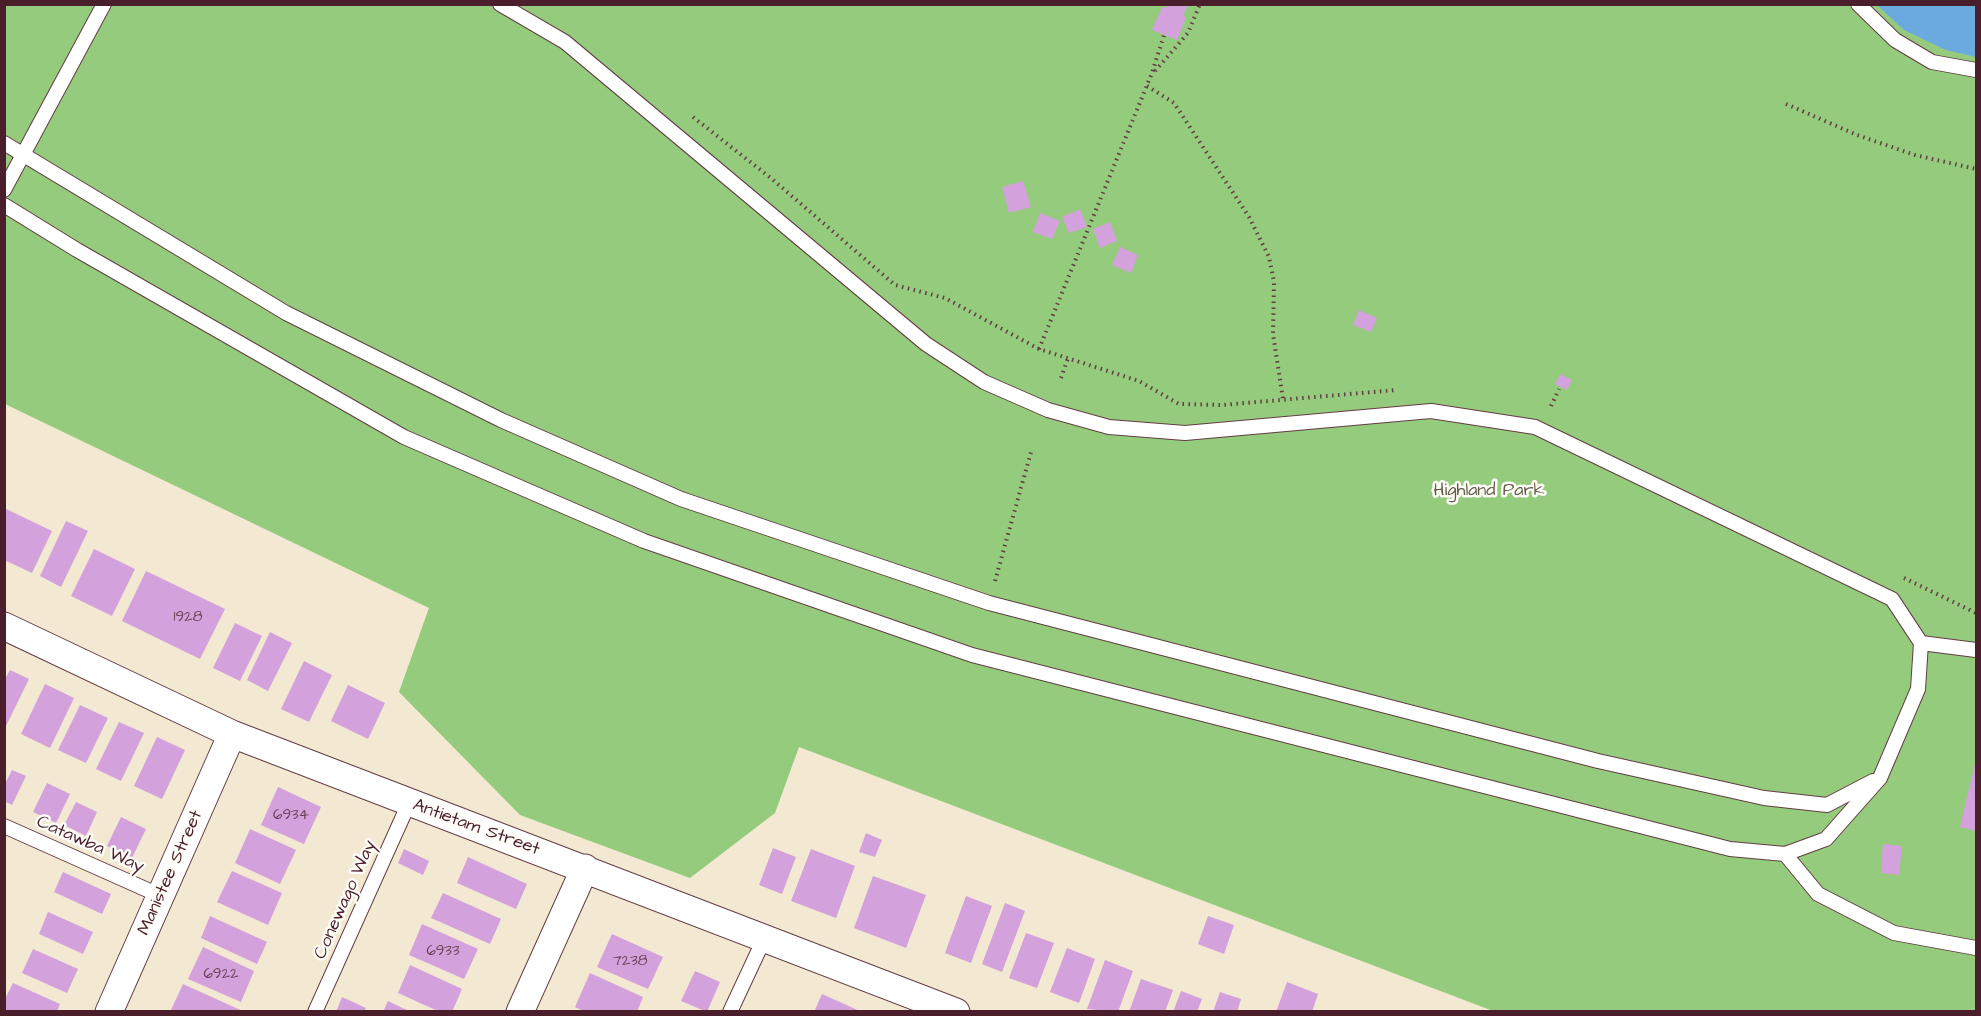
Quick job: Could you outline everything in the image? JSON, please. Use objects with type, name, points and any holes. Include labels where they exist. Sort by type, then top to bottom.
[{"type":"street","name":"Antietam Street","points":[[4,626],[232,734],[765,937],[941,1009]]},
{"type":"street","name":"Manistee Street","points":[[110,1011],[232,734]]},
{"type":"street","points":[[520,1011],[585,868]]},
{"type":"lane","points":[[4,190],[25,156],[104,4]]},
{"type":"lane","points":[[4,205],[77,250],[404,437],[644,541],[972,655],[1730,849],[1785,854],[1826,838],[1880,778],[1918,689],[1922,643],[1892,599],[1535,427],[1431,411],[1185,434],[1109,427],[1048,410],[984,382],[926,344],[566,42],[500,4]]},
{"type":"lane","points":[[1858,4],[1895,40],[1932,62],[1977,70]]},
{"type":"lane","points":[[4,143],[286,313],[501,420],[681,499],[989,603],[1598,761],[1764,798],[1827,805],[1880,778]]},
{"type":"lane","points":[[1922,643],[1977,650]]},
{"type":"lane","name":"Conewago Way","points":[[315,1011],[409,803]]},
{"type":"lane","name":"Catawba Way","points":[[4,826],[161,896]]},
{"type":"lane","points":[[1785,854],[1818,894],[1894,933],[1977,948]]},
{"type":"lane","points":[[730,1011],[765,937]]},
{"type":"path","points":[[1152,73],[1188,33],[1200,4]]},
{"type":"path","points":[[1039,349],[1147,86],[1164,35]]},
{"type":"path","points":[[1147,86],[1174,103],[1249,217],[1269,256],[1274,282],[1274,334],[1283,399]]},
{"type":"path","points":[[1786,104],[1857,135],[1915,155],[1977,169]]},
{"type":"path","points":[[772,178],[895,285],[945,298],[1039,349],[1139,381],[1179,404],[1222,405],[1343,393]]},
{"type":"path","points":[[1060,378],[1068,358]]},
{"type":"path","points":[[1551,406],[1559,388]]},
{"type":"path","points":[[989,603],[1031,452]]},
{"type":"green space","name":"Highland Park","points":[[4,5],[1976,5],[1976,1011],[1493,1011],[799,747],[775,813],[690,878],[520,815],[399,692],[429,608],[5,404]]},
{"type":"water","points":[[1877,5],[1976,5],[1976,57],[1946,50],[1904,30]]},
{"type":"building","points":[[1168,4],[1188,4],[1183,16],[1186,17],[1177,40],[1152,30],[1162,7],[1166,8]]},
{"type":"building","points":[[1023,181],[1031,207],[1009,213],[1002,187]]},
{"type":"building","points":[[1080,209],[1087,227],[1069,233],[1062,217]]},
{"type":"building","points":[[1040,213],[1060,221],[1052,239],[1033,232]]},
{"type":"building","points":[[1110,222],[1117,241],[1100,248],[1093,229]]},
{"type":"building","points":[[1120,247],[1138,255],[1131,273],[1112,265]]},
{"type":"building","points":[[1359,310],[1377,318],[1371,332],[1353,325]]},
{"type":"building","points":[[1560,374],[1572,380],[1567,390],[1555,384]]},
{"type":"building","points":[[4,508],[52,531],[32,573],[4,560]]},
{"type":"building","points":[[66,521],[88,531],[61,587],[40,576]]},
{"type":"building","points":[[94,549],[135,569],[112,616],[71,596]]},
{"type":"building","points":[[146,571],[225,609],[200,659],[122,621]]},
{"type":"building","points":[[235,623],[262,636],[240,681],[213,668]]},
{"type":"building","points":[[270,632],[292,643],[268,691],[247,680]]},
{"type":"building","points":[[304,661],[332,675],[309,722],[281,709]]},
{"type":"building","points":[[10,670],[29,679],[4,730],[4,681]]},
{"type":"building","points":[[45,684],[74,698],[50,748],[21,734]]},
{"type":"building","points":[[348,685],[385,703],[368,739],[331,721]]},
{"type":"building","points":[[80,705],[108,718],[86,763],[58,750]]},
{"type":"building","points":[[119,722],[144,733],[121,781],[96,769]]},
{"type":"building","points":[[157,737],[185,750],[162,799],[134,786]]},
{"type":"building","points":[[1976,759],[1976,831],[1960,827]]},
{"type":"building","points":[[12,770],[26,776],[12,805],[4,801],[4,786]]},
{"type":"building","points":[[47,783],[70,794],[56,823],[33,812]]},
{"type":"building","points":[[278,787],[321,807],[304,844],[261,825]]},
{"type":"building","points":[[76,802],[97,812],[86,836],[64,825]]},
{"type":"building","points":[[121,817],[146,829],[132,858],[107,846]]},
{"type":"building","points":[[250,829],[296,850],[280,884],[235,863]]},
{"type":"building","points":[[866,833],[882,840],[875,857],[859,852]]},
{"type":"building","points":[[1883,844],[1902,846],[1899,875],[1881,873]]},
{"type":"building","points":[[773,848],[796,857],[782,894],[759,885]]},
{"type":"building","points":[[404,849],[429,861],[423,875],[398,863]]},
{"type":"building","points":[[811,849],[855,866],[836,918],[791,901]]},
{"type":"building","points":[[468,857],[527,884],[516,909],[457,883]]},
{"type":"building","points":[[232,871],[282,893],[268,925],[217,902]]},
{"type":"building","points":[[63,872],[111,894],[102,914],[54,892]]},
{"type":"building","points":[[873,876],[926,895],[906,948],[854,928]]},
{"type":"building","points":[[443,893],[501,919],[490,944],[431,918]]},
{"type":"building","points":[[966,896],[992,906],[971,963],[945,953]]},
{"type":"building","points":[[1005,903],[1025,911],[1002,972],[982,964]]},
{"type":"building","points":[[48,912],[93,932],[83,954],[39,934]]},
{"type":"building","points":[[210,916],[267,942],[257,964],[201,938]]},
{"type":"building","points":[[1208,916],[1234,925],[1224,954],[1198,944]]},
{"type":"building","points":[[422,924],[478,949],[464,979],[409,955]]},
{"type":"building","points":[[1026,933],[1054,943],[1037,988],[1009,978]]},
{"type":"building","points":[[612,934],[663,957],[648,989],[597,967]]},
{"type":"building","points":[[203,947],[254,971],[241,1002],[188,979]]},
{"type":"building","points":[[1067,948],[1095,959],[1079,1003],[1050,992]]},
{"type":"building","points":[[33,949],[78,969],[67,993],[22,973]]},
{"type":"building","points":[[1105,960],[1133,971],[1118,1012],[1087,1009]]},
{"type":"building","points":[[410,965],[462,989],[452,1012],[440,1012],[398,993]]},
{"type":"building","points":[[695,971],[720,982],[707,1012],[681,1001]]},
{"type":"building","points":[[590,973],[643,997],[637,1012],[585,1012],[575,1007]]},
{"type":"building","points":[[1141,979],[1173,990],[1165,1012],[1129,1012]]},
{"type":"building","points":[[1287,982],[1318,994],[1312,1012],[1276,1012]]},
{"type":"building","points":[[13,983],[60,1004],[57,1012],[4,1012],[4,1001]]},
{"type":"building","points":[[183,984],[245,1012],[170,1012]]},
{"type":"building","points":[[1181,991],[1202,999],[1197,1012],[1173,1012]]},
{"type":"building","points":[[1220,992],[1241,999],[1237,1012],[1213,1012]]},
{"type":"building","points":[[822,994],[862,1012],[814,1012]]},
{"type":"building","points":[[342,997],[366,1008],[364,1012],[336,1012]]},
{"type":"building","points":[[388,1001],[411,1012],[383,1012]]}]
